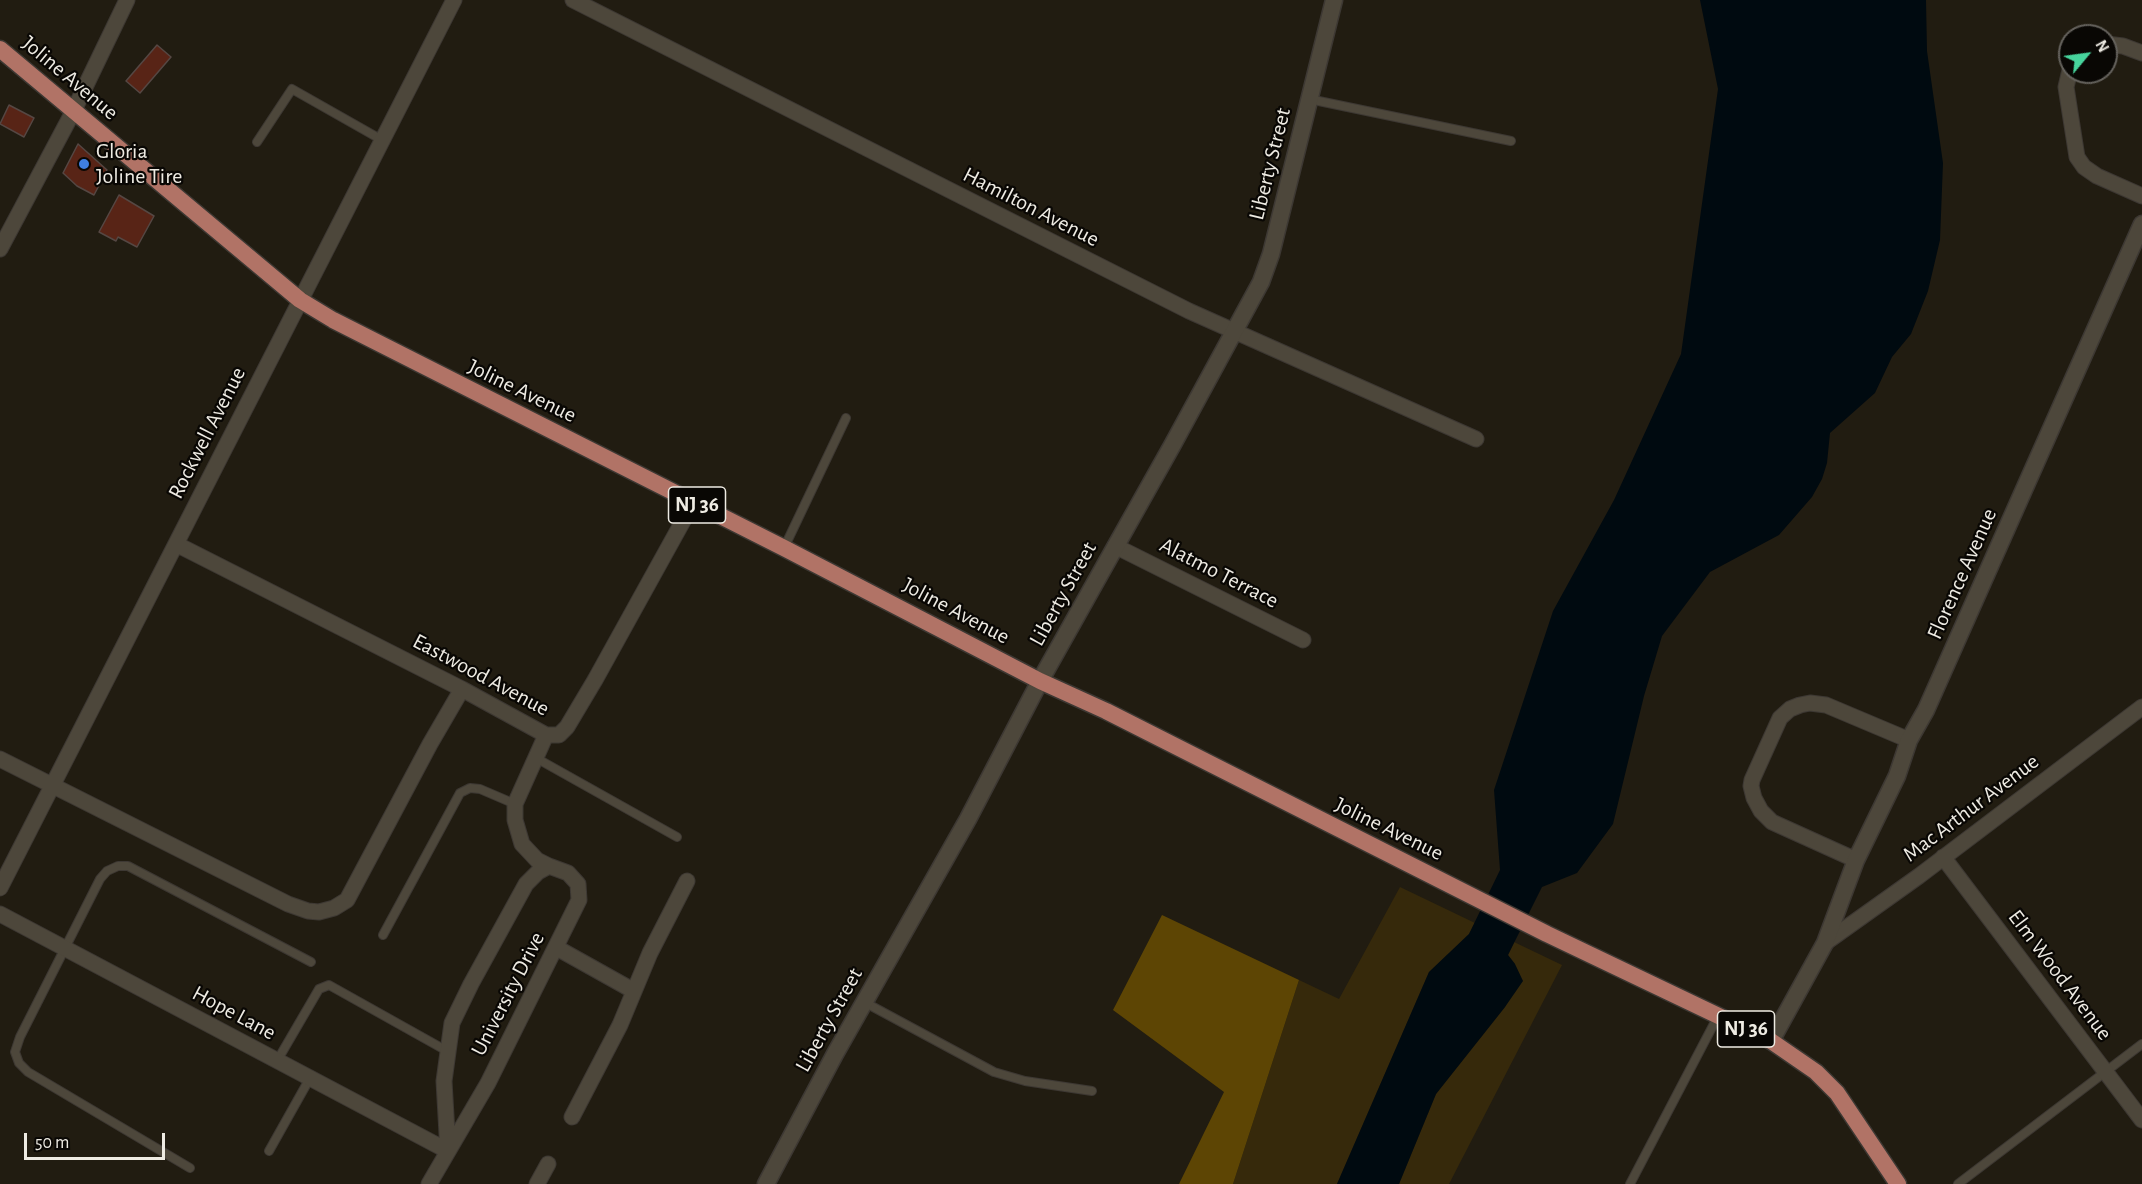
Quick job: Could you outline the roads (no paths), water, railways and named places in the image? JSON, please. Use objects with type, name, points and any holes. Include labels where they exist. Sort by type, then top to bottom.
[{"type":"main road","name":"Joline Avenue","points":[[0,49],[300,300],[376,344],[784,548],[1040,681],[1106,711],[1545,933],[1771,1041],[1809,1067],[1837,1093],[1898,1184]]},
{"type":"street","points":[[0,249],[74,110],[127,0]]},
{"type":"street","name":"Rockwell Avenue","points":[[0,888],[454,0]]},
{"type":"street","name":"Hamilton Avenue","points":[[573,0],[1189,311],[1476,440]]},
{"type":"street","name":"Liberty Street","points":[[767,1184],[864,1002],[968,819],[1040,681],[1261,282],[1272,254],[1334,0]]},
{"type":"street","points":[[2118,45],[2142,53]]},
{"type":"street","points":[[2067,84],[2077,157],[2084,167],[2097,176],[2142,196]]},
{"type":"street","name":"Florence Avenue","points":[[1771,1041],[1825,943],[1856,860],[1897,776],[1909,741],[1926,710],[2142,224]]},
{"type":"street","name":"Eastwood Avenue","points":[[176,544],[462,689],[546,735],[558,735],[567,727],[693,503]]},
{"type":"street","name":"Alatmo Terrace","points":[[1115,546],[1303,640]]},
{"type":"street","points":[[0,759],[288,904],[319,912],[334,908],[347,900],[462,689]]},
{"type":"street","points":[[1856,860],[1772,822],[1761,811],[1754,798],[1752,780],[1780,718],[1790,709],[1800,705],[1810,703],[1826,705],[1909,741]]},
{"type":"street","name":"Mac Arthur Avenue","points":[[1825,943],[2142,707]]},
{"type":"street","points":[[515,804],[546,735]]},
{"type":"street","name":"University Drive","points":[[429,1184],[488,1083],[579,900],[578,884],[568,873],[537,860],[522,843],[515,820],[515,804]]},
{"type":"street","name":"Elm Wood Avenue","points":[[1942,857],[2142,1120]]},
{"type":"street","name":"University Drive","points":[[448,1151],[444,1081],[452,1023],[526,884],[538,872],[549,866]]},
{"type":"street","points":[[572,1117],[620,1025],[650,953],[687,881]]},
{"type":"street","name":"Hope Lane","points":[[0,914],[448,1151]]},
{"type":"street","points":[[557,948],[634,991]]},
{"type":"street","points":[[537,1184],[548,1164]]},
{"type":"lane","points":[[256,142],[292,88],[382,140]]},
{"type":"lane","points":[[1309,99],[1511,141]]},
{"type":"lane","points":[[784,548],[846,418]]},
{"type":"lane","points":[[536,758],[677,837]]},
{"type":"lane","points":[[383,935],[460,793],[470,788],[480,789],[515,804]]},
{"type":"lane","points":[[190,1168],[28,1072],[19,1063],[15,1052],[20,1036],[100,879],[107,871],[118,866],[128,866],[311,963]]},
{"type":"lane","points":[[277,1061],[319,988],[329,985],[447,1050]]},
{"type":"lane","points":[[864,1002],[993,1072],[1025,1081],[1092,1091]]},
{"type":"lane","points":[[1630,1184],[1718,1016]]},
{"type":"lane","points":[[1958,1184],[2142,1044]]},
{"type":"lane","points":[[269,1151],[310,1078]]},
{"type":"place","name":"Gloria Joline Tire","points":[[84,164]]}]
